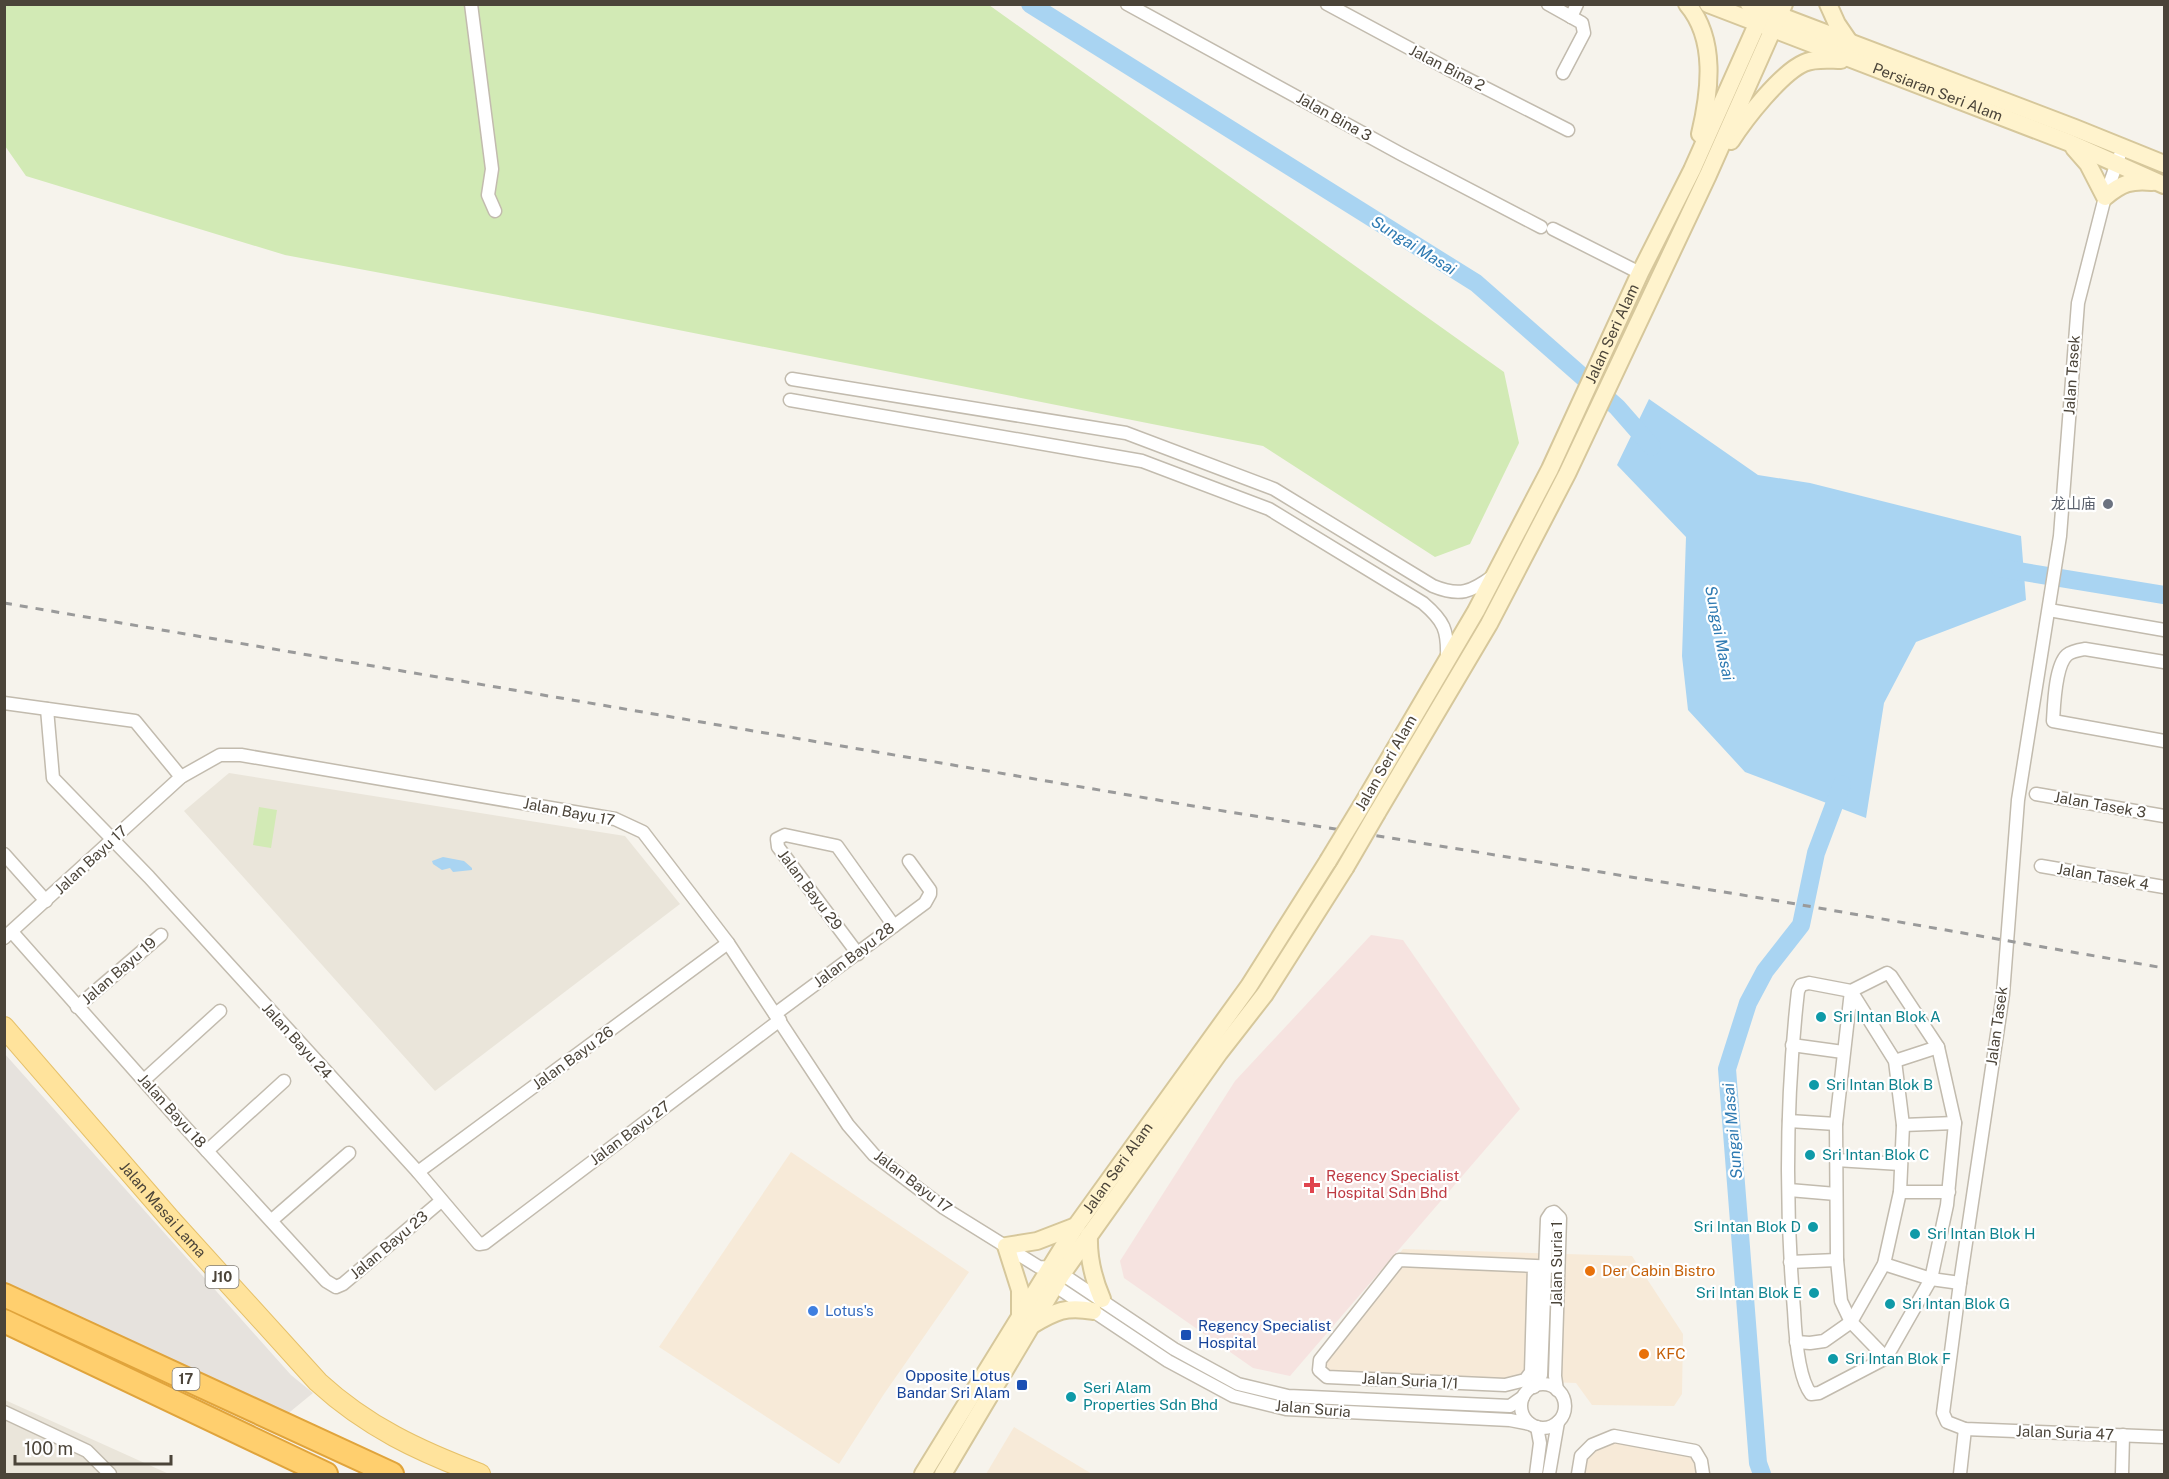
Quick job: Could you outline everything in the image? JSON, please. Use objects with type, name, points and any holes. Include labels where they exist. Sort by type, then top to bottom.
[{"type":"highway","name":"17","points":[[4,1295],[392,1474]]},
{"type":"highway","name":"17","points":[[4,1322],[326,1474]]},
{"type":"main road","points":[[1687,4],[1698,18],[1706,42],[1708,65],[1700,172]]},
{"type":"main road","name":"Persiaran Seri Alam","points":[[1708,4],[1768,14],[2163,184]]},
{"type":"main road","points":[[1700,172],[1775,86],[1795,69],[1806,62],[1850,51],[1828,4]]},
{"type":"main road","name":"Jalan Seri Alam","points":[[1082,1230],[1265,994],[1345,868],[1490,624],[1567,474],[1614,374],[1768,14]]},
{"type":"main road","name":"Persiaran Seri Alam","points":[[1850,51],[2122,146],[2164,164]]},
{"type":"main road","points":[[2070,143],[2088,164],[2105,197],[2123,185],[2135,181],[2163,184]]},
{"type":"main road","name":"Jalan Seri Alam","points":[[943,1474],[1050,1275],[1249,986],[1362,805],[1447,659],[1550,469],[1640,273],[1700,172]]},
{"type":"main road","name":"Jalan Masai Lama","points":[[4,1027],[171,1220],[324,1387],[379,1429],[442,1460],[480,1474]]},
{"type":"main road","points":[[1082,1230],[1098,1305],[1060,1311],[1026,1322],[1020,1290],[1006,1246],[1082,1230]]},
{"type":"main road","name":"Jalan Seri Alam","points":[[923,1474],[1026,1322]]},
{"type":"street","points":[[471,4],[492,169],[488,195],[495,211]]},
{"type":"street","name":"Jalan Bina 2","points":[[1327,4],[1568,130]]},
{"type":"street","points":[[1548,4],[1582,23],[1584,33],[1563,73]]},
{"type":"street","points":[[1571,17],[1577,4]]},
{"type":"street","name":"Jalan Bina 3","points":[[1127,5],[1401,154],[1640,273]]},
{"type":"street","name":"Jalan Tasek","points":[[1965,1429],[1947,1422],[1944,1413],[1960,1283],[2003,994],[2018,800],[2058,549],[2078,303],[2105,197],[2122,146]]},
{"type":"street","points":[[792,379],[1126,433],[1274,489],[1442,590],[1450,593],[1469,591],[1494,576]]},
{"type":"street","points":[[790,400],[1142,461],[1258,505],[1423,603],[1440,617],[1448,637],[1447,659]]},
{"type":"street","points":[[2049,610],[2164,630]]},
{"type":"street","points":[[2164,662],[2085,649],[2073,652],[2065,657],[2059,670],[2053,721],[2164,741]]},
{"type":"street","points":[[4,703],[135,721],[181,777]]},
{"type":"street","name":"Jalan Bayu 24","points":[[47,709],[53,778],[113,839],[418,1172],[479,1244]]},
{"type":"street","name":"Jalan Bayu 17","points":[[8,935],[181,777],[220,755],[241,755],[615,819],[643,832],[728,943],[848,1125],[874,1155],[944,1208],[1050,1275]]},
{"type":"street","name":"Jalan Tasek 3","points":[[2036,794],[2164,816]]},
{"type":"street","name":"Jalan Bayu 29","points":[[858,954],[778,847],[777,839],[785,835],[837,846],[894,926]]},
{"type":"street","points":[[4,854],[46,901]]},
{"type":"street","name":"Jalan Bayu 28","points":[[778,1017],[926,903],[930,894],[928,886],[909,861]]},
{"type":"street","name":"Jalan Tasek 4","points":[[2040,866],[2164,887]]},
{"type":"street","name":"Jalan Bayu 18","points":[[8,935],[77,1007],[326,1281],[336,1287]]},
{"type":"street","name":"Jalan Bayu 19","points":[[77,1007],[161,935]]},
{"type":"street","name":"Jalan Bayu 26","points":[[418,1172],[728,943]]},
{"type":"street","points":[[1887,973],[1892,976],[1938,1047],[1955,1123],[1948,1192],[1931,1279],[1886,1358],[1819,1394],[1811,1394],[1806,1388],[1796,1342],[1790,1262],[1789,1190],[1792,1046],[1798,991],[1801,985],[1809,983],[1851,991],[1887,973]]},
{"type":"street","points":[[1851,991],[1836,1124],[1837,1260],[1841,1301],[1851,1322],[1886,1358]]},
{"type":"street","points":[[1796,1342],[1824,1341],[1851,1322],[1884,1264],[1900,1192],[1903,1125],[1895,1061],[1851,991]]},
{"type":"street","points":[[144,1080],[220,1011]]},
{"type":"street","name":"Jalan Bayu 27","points":[[479,1244],[485,1243],[778,1017]]},
{"type":"street","points":[[1792,1046],[1843,1052]]},
{"type":"street","points":[[1895,1061],[1938,1047]]},
{"type":"street","points":[[207,1151],[284,1081]]},
{"type":"street","points":[[1789,1121],[1836,1124]]},
{"type":"street","points":[[1903,1125],[1955,1123]]},
{"type":"street","points":[[272,1220],[349,1153]]},
{"type":"street","points":[[1836,1160],[1900,1164]]},
{"type":"street","points":[[1789,1190],[1836,1194]]},
{"type":"street","points":[[1900,1192],[1948,1192]]},
{"type":"street","name":"Jalan Bayu 23","points":[[336,1287],[349,1280],[441,1201]]},
{"type":"street","name":"Jalan Suria 1","points":[[1534,1387],[1541,1375],[1540,1266],[1547,1219],[1554,1212],[1560,1218],[1555,1376],[1557,1390]]},
{"type":"street","name":"Jalan Suria 1/1","points":[[1399,1260],[1540,1266],[1531,1372],[1525,1380],[1505,1385],[1327,1377],[1319,1370],[1320,1360],[1399,1260]]},
{"type":"street","points":[[1790,1262],[1837,1260]]},
{"type":"street","points":[[1884,1264],[1931,1279],[1960,1283]]},
{"type":"street","points":[[1540,1266],[1558,1267]]},
{"type":"street","name":"Jalan Suria","points":[[1050,1275],[1098,1305],[1238,1384],[1288,1396],[1437,1403],[1510,1406],[1523,1397]]},
{"type":"street","name":"Jalan Suria","points":[[1098,1305],[1168,1361],[1233,1396],[1286,1409],[1510,1420],[1534,1425]]},
{"type":"street","points":[[1437,1403],[1466,1396],[1471,1393],[1472,1383]]},
{"type":"street","points":[[1534,1425],[1545,1428],[1558,1422],[1563,1416],[1565,1403],[1557,1390],[1547,1385],[1534,1387],[1523,1397],[1522,1412],[1534,1425],[1540,1443],[1536,1474]]},
{"type":"street","points":[[4,1412],[87,1451],[110,1474]]},
{"type":"street","points":[[1549,1474],[1558,1422]]},
{"type":"street","points":[[1960,1474],[1965,1429]]},
{"type":"street","name":"Jalan Suria 47","points":[[1965,1429],[2164,1437]]},
{"type":"street","points":[[2122,1474],[2123,1435]]},
{"type":"street","points":[[1578,1474],[1581,1456],[1592,1444],[1614,1436],[1695,1451],[1701,1461],[1703,1474]]},
{"type":"shaded area","points":[[229,773],[625,836],[680,904],[435,1091],[184,811]]},
{"type":"shaded area","name":"Regency Specialist Hospital Sdn Bhd","points":[[1371,935],[1403,940],[1520,1109],[1290,1376],[1253,1368],[1124,1278],[1120,1261],[1235,1081]]},
{"type":"shaded area","points":[[4,1053],[291,1375],[313,1393],[285,1416],[5,1284]]},
{"type":"shaded area","name":"Lotus's","points":[[791,1152],[969,1272],[884,1394],[839,1464],[659,1347]]},
{"type":"shaded area","points":[[1403,1249],[1632,1256],[1683,1334],[1682,1394],[1674,1406],[1592,1405],[1576,1383],[1316,1373],[1316,1358]]},
{"type":"shaded area","points":[[5,1400],[169,1474],[5,1474]]},
{"type":"shaded area","points":[[1014,1427],[1092,1474],[986,1474]]},
{"type":"shaded area","points":[[1604,1434],[1698,1447],[1707,1474],[1574,1474]]},
{"type":"green space","points":[[4,5],[989,5],[1504,372],[1519,443],[1470,544],[1435,557],[1263,446],[593,313],[285,255],[26,176],[5,146]]},
{"type":"green space","points":[[259,807],[277,810],[271,848],[253,845]]},
{"type":"water","points":[[1649,399],[1758,475],[1810,483],[2021,536],[2026,600],[1916,642],[1884,703],[1866,818],[1745,772],[1688,710],[1682,656],[1686,537],[1617,465]]},
{"type":"water","points":[[443,857],[464,861],[472,870],[453,872],[450,868],[442,870],[432,861]]},
{"type":"waterway","name":"Sungai Masai","points":[[1030,4],[1476,283],[1617,407],[1652,447]]},
{"type":"waterway","points":[[2000,568],[2164,595]]},
{"type":"waterway","name":"Sungai Masai","points":[[1762,1474],[1758,1463],[1727,1069],[1748,1003],[1765,971],[1801,925],[1816,853],[1842,784]]},
{"type":"railway","points":[[4,603],[1193,806],[1773,900],[2164,968]]},
{"type":"place","name":"龙山庙","points":[[2108,504]]},
{"type":"place","name":"Sri Intan Blok A","points":[[1821,1017]]},
{"type":"place","name":"Sri Intan Blok B","points":[[1814,1085]]},
{"type":"place","name":"Sri Intan Blok C","points":[[1810,1155]]},
{"type":"place","name":"Regency Specialist Hospital Sdn Bhd","points":[[1312,1185]]},
{"type":"place","name":"Sri Intan Blok D","points":[[1813,1227]]},
{"type":"place","name":"Sri Intan Blok H","points":[[1915,1234]]},
{"type":"place","name":"Der Cabin Bistro","points":[[1590,1271]]},
{"type":"place","name":"Sri Intan Blok E","points":[[1814,1293]]},
{"type":"place","name":"Sri Intan Blok G","points":[[1890,1304]]},
{"type":"place","name":"Lotus's","points":[[813,1311]]},
{"type":"place","name":"Regency Specialist Hospital","points":[[1186,1335]]},
{"type":"place","name":"KFC","points":[[1644,1354]]},
{"type":"place","name":"Sri Intan Blok F","points":[[1833,1359]]},
{"type":"place","name":"Opposite Lotus Bandar Sri Alam","points":[[1022,1385]]},
{"type":"place","name":"Seri Alam Properties Sdn Bhd","points":[[1071,1397]]}]
